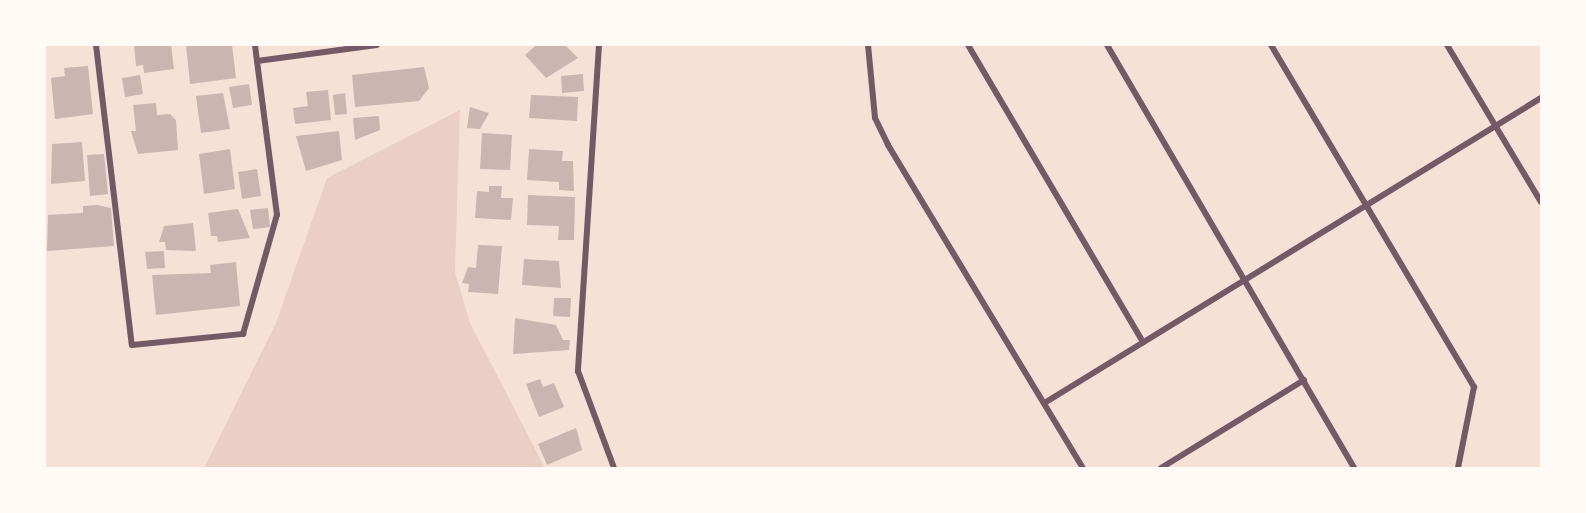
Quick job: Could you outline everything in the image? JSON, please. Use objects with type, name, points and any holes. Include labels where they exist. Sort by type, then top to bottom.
[{"type":"street","points":[[96,45],[132,345],[243,334],[277,215],[255,45]]},
{"type":"street","points":[[257,60],[377,45]]},
{"type":"street","points":[[599,45],[578,371],[614,468]]},
{"type":"street","points":[[868,45],[875,118],[1046,402],[1083,468]]},
{"type":"street","points":[[968,45],[1143,342]]},
{"type":"street","points":[[1107,45],[1246,279],[1354,468]]},
{"type":"street","points":[[1271,45],[1474,387],[1458,468]]},
{"type":"street","points":[[1447,45],[1541,202]]},
{"type":"street","points":[[1046,402],[1541,98]]},
{"type":"street","points":[[1161,468],[1304,380]]},
{"type":"shaded area","points":[[460,110],[455,272],[470,323],[545,468],[204,468],[276,323],[327,178]]},
{"type":"building","points":[[134,45],[171,45],[174,69],[144,73],[143,65],[136,66]]},
{"type":"building","points":[[186,45],[232,45],[236,78],[190,84]]},
{"type":"building","points":[[536,45],[565,45],[578,58],[546,78],[525,55]]},
{"type":"building","points":[[88,66],[93,114],[55,119],[51,78],[65,76],[64,68]]},
{"type":"building","points":[[424,67],[429,88],[419,101],[355,107],[352,75]]},
{"type":"building","points":[[583,74],[584,91],[562,93],[561,76]]},
{"type":"building","points":[[140,75],[143,94],[125,97],[122,78]]},
{"type":"building","points":[[249,84],[252,105],[233,108],[229,87]]},
{"type":"building","points":[[328,90],[331,120],[295,124],[293,108],[308,106],[306,92]]},
{"type":"building","points":[[223,93],[230,129],[201,133],[196,96]]},
{"type":"building","points":[[345,93],[347,114],[335,115],[333,95]]},
{"type":"building","points":[[531,95],[578,97],[577,121],[529,118]]},
{"type":"building","points":[[156,103],[157,115],[170,114],[176,120],[178,150],[138,154],[131,131],[136,131],[133,105]]},
{"type":"building","points":[[470,107],[489,113],[480,129],[467,128]]},
{"type":"building","points":[[379,116],[380,130],[355,140],[353,118]]},
{"type":"building","points":[[339,131],[342,160],[306,171],[296,136]]},
{"type":"building","points":[[482,133],[512,135],[510,170],[480,169]]},
{"type":"building","points":[[82,142],[85,181],[51,184],[52,144]]},
{"type":"building","points":[[230,149],[235,189],[204,194],[199,154]]},
{"type":"building","points":[[529,149],[563,151],[562,161],[573,161],[574,191],[559,190],[559,182],[527,180]]},
{"type":"building","points":[[104,154],[108,194],[90,196],[87,155]]},
{"type":"building","points":[[257,169],[261,196],[242,199],[238,172]]},
{"type":"building","points":[[489,186],[502,186],[501,198],[513,198],[511,220],[475,218],[477,191],[489,192]]},
{"type":"building","points":[[528,195],[575,197],[574,240],[558,240],[559,226],[527,225]]},
{"type":"building","points":[[97,205],[111,208],[114,246],[47,251],[48,215],[83,213],[83,206]]},
{"type":"building","points":[[268,208],[270,227],[253,229],[250,210]]},
{"type":"building","points":[[238,209],[250,238],[218,242],[217,236],[211,236],[208,213]]},
{"type":"building","points":[[193,223],[196,251],[166,250],[165,242],[159,242],[164,226]]},
{"type":"building","points":[[478,245],[502,246],[498,294],[468,292],[469,284],[462,283],[468,267],[476,268]]},
{"type":"building","points":[[164,251],[165,268],[147,269],[145,252]]},
{"type":"building","points":[[524,259],[559,261],[561,288],[522,285]]},
{"type":"building","points":[[236,262],[240,306],[156,315],[152,275],[211,273],[210,265]]},
{"type":"building","points":[[554,298],[571,298],[570,317],[553,316]]},
{"type":"building","points":[[515,318],[556,325],[563,340],[570,340],[569,350],[513,354]]},
{"type":"building","points":[[540,379],[543,387],[554,383],[564,407],[539,417],[526,384]]},
{"type":"building","points":[[576,428],[582,450],[547,465],[538,444]]}]
